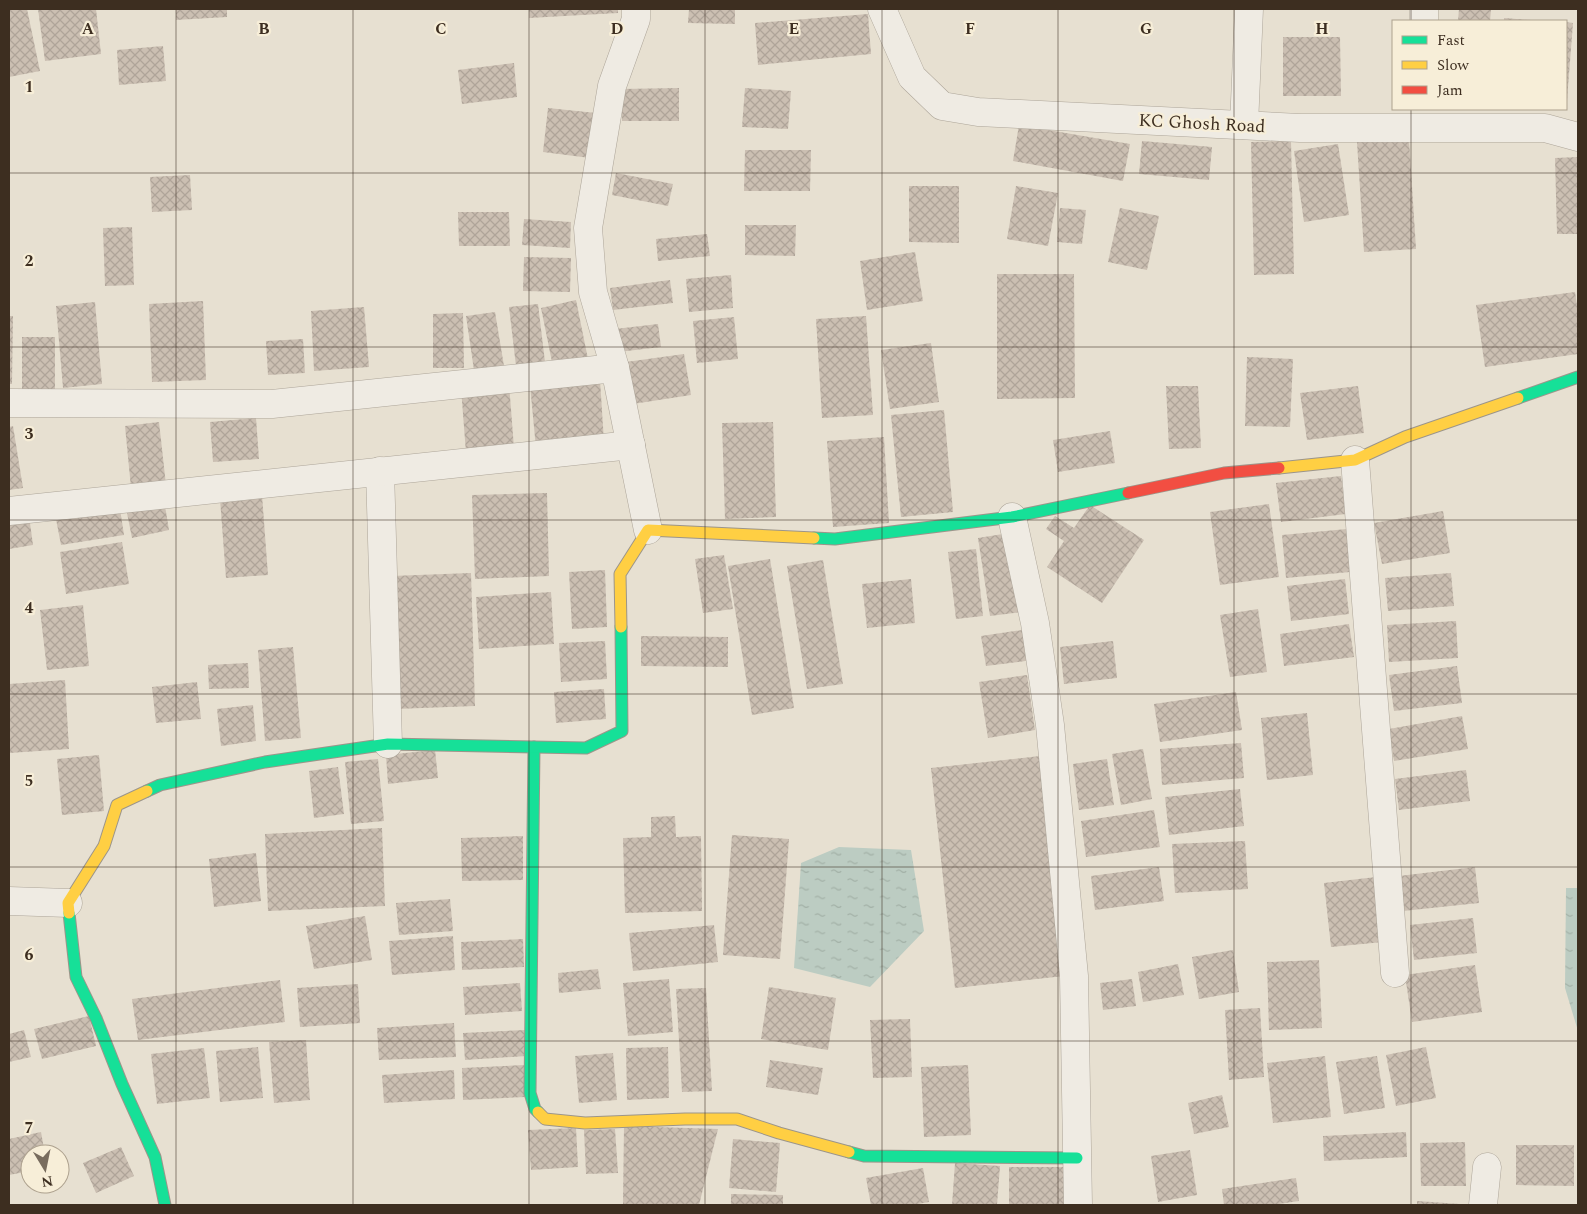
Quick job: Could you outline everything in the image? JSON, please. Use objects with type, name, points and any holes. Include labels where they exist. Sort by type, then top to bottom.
[{"type":"street","points":[[165,1205],[155,1156],[122,1084],[96,1018],[76,977],[68,903],[104,846],[117,805],[160,784],[265,762],[388,744],[586,748],[622,731],[620,574],[648,530],[615,368],[593,292],[588,228],[612,86],[636,18],[636,9]]},
{"type":"street","name":"KC Ghosh Road","points":[[882,9],[912,77],[942,106],[978,112],[1300,128],[1425,118],[1545,128],[1578,137]]},
{"type":"street","points":[[1244,125],[1249,9]]},
{"type":"street","points":[[9,403],[272,404],[615,368]]},
{"type":"street","points":[[648,530],[835,539],[1012,517],[1224,473],[1355,460],[1405,437],[1578,377]]},
{"type":"street","points":[[9,511],[631,445]]},
{"type":"street","points":[[1355,460],[1395,973]]},
{"type":"street","points":[[380,472],[388,744]]},
{"type":"street","points":[[1012,517],[1035,624],[1050,725],[1074,976],[1078,1205]]},
{"type":"street","points":[[534,747],[530,1093],[535,1109],[545,1119],[585,1123],[737,1119],[779,1133],[864,1156],[1077,1158]]},
{"type":"street","points":[[9,901],[68,903]]},
{"type":"street","points":[[1483,1205],[1487,1167]]},
{"type":"water","points":[[839,847],[911,850],[924,931],[870,987],[794,968],[801,863]]},
{"type":"water","points":[[1566,888],[1578,888],[1578,1031],[1565,988]]},
{"type":"building","points":[[9,9],[27,9],[40,71],[9,77]]},
{"type":"building","points":[[38,9],[96,9],[101,54],[45,61]]},
{"type":"building","points":[[176,9],[227,9],[227,17],[176,20]]},
{"type":"building","points":[[529,9],[618,9],[618,13],[529,18]]},
{"type":"building","points":[[689,9],[735,9],[735,24],[688,23]]},
{"type":"building","points":[[1459,9],[1491,9],[1490,20],[1458,20]]},
{"type":"building","points":[[868,14],[871,54],[758,65],[755,23]]},
{"type":"building","points":[[1504,18],[1531,20],[1504,20]]},
{"type":"building","points":[[1567,22],[1573,23],[1567,100]]},
{"type":"building","points":[[1283,37],[1340,37],[1341,96],[1283,96]]},
{"type":"building","points":[[163,46],[166,81],[119,85],[117,50]]},
{"type":"building","points":[[514,63],[517,97],[462,104],[458,70]]},
{"type":"building","points":[[679,88],[679,121],[622,121],[622,89]]},
{"type":"building","points":[[745,88],[791,91],[788,129],[742,127]]},
{"type":"building","points":[[548,108],[596,113],[590,158],[543,152]]},
{"type":"building","points":[[1019,125],[1130,144],[1123,181],[1013,161]]},
{"type":"building","points":[[1409,139],[1416,249],[1364,252],[1357,142]]},
{"type":"building","points":[[1142,141],[1212,147],[1209,180],[1139,174]]},
{"type":"building","points":[[1291,141],[1294,274],[1254,275],[1251,142]]},
{"type":"building","points":[[1338,144],[1349,215],[1304,222],[1294,151]]},
{"type":"building","points":[[745,150],[811,150],[810,191],[744,191]]},
{"type":"building","points":[[1578,157],[1578,234],[1557,234],[1555,158]]},
{"type":"building","points":[[616,173],[673,184],[668,206],[612,195]]},
{"type":"building","points":[[190,175],[192,210],[152,212],[150,177]]},
{"type":"building","points":[[909,186],[959,186],[959,243],[909,242]]},
{"type":"building","points":[[1016,186],[1058,193],[1048,246],[1007,239]]},
{"type":"building","points":[[1060,208],[1086,210],[1082,244],[1057,242]]},
{"type":"building","points":[[1120,208],[1159,216],[1147,270],[1108,262]]},
{"type":"building","points":[[458,212],[509,212],[510,246],[459,246]]},
{"type":"building","points":[[524,219],[571,222],[570,248],[522,245]]},
{"type":"building","points":[[745,225],[796,225],[795,256],[745,255]]},
{"type":"building","points":[[132,227],[134,285],[105,286],[103,228]]},
{"type":"building","points":[[707,234],[710,256],[658,261],[656,239]]},
{"type":"building","points":[[915,252],[923,301],[867,310],[860,261]]},
{"type":"building","points":[[524,257],[571,258],[570,292],[523,291]]},
{"type":"building","points":[[997,274],[1074,274],[1075,398],[997,399]]},
{"type":"building","points":[[731,275],[733,308],[689,312],[686,279]]},
{"type":"building","points":[[670,280],[673,303],[613,310],[610,288]]},
{"type":"building","points":[[1575,292],[1578,312],[1578,354],[1485,367],[1476,305]]},
{"type":"building","points":[[576,300],[588,359],[553,367],[541,308]]},
{"type":"building","points":[[203,301],[206,380],[152,382],[149,304]]},
{"type":"building","points":[[95,302],[102,384],[63,388],[56,306]]},
{"type":"building","points":[[538,304],[545,362],[516,366],[509,307]]},
{"type":"building","points":[[364,307],[369,367],[314,371],[311,311]]},
{"type":"building","points":[[495,312],[504,366],[474,370],[466,316]]},
{"type":"building","points":[[463,313],[464,368],[433,368],[433,314]]},
{"type":"building","points":[[9,316],[13,316],[12,384],[9,384]]},
{"type":"building","points":[[866,316],[873,415],[822,418],[816,319]]},
{"type":"building","points":[[734,317],[738,359],[697,363],[693,321]]},
{"type":"building","points":[[658,324],[661,347],[618,352],[615,329]]},
{"type":"building","points":[[22,337],[55,337],[55,392],[22,391]]},
{"type":"building","points":[[303,339],[305,373],[268,375],[266,341]]},
{"type":"building","points":[[931,343],[939,402],[890,409],[881,350]]},
{"type":"building","points":[[684,354],[691,395],[633,404],[626,362]]},
{"type":"building","points":[[1247,357],[1293,359],[1290,427],[1245,426]]},
{"type":"building","points":[[600,380],[604,442],[536,448],[530,385]]},
{"type":"building","points":[[509,384],[514,448],[466,453],[461,388]]},
{"type":"building","points":[[1166,386],[1198,386],[1201,448],[1169,449]]},
{"type":"building","points":[[1358,386],[1364,433],[1307,440],[1300,393]]},
{"type":"building","points":[[944,410],[953,512],[901,517],[891,415]]},
{"type":"building","points":[[256,418],[259,459],[213,462],[210,422]]},
{"type":"building","points":[[159,422],[166,485],[131,488],[125,426]]},
{"type":"building","points":[[773,422],[776,517],[725,519],[722,423]]},
{"type":"building","points":[[13,426],[23,488],[9,490],[9,427]]},
{"type":"building","points":[[1110,431],[1115,463],[1058,472],[1053,440]]},
{"type":"building","points":[[884,437],[889,523],[833,527],[827,441]]},
{"type":"building","points":[[1341,476],[1346,514],[1281,522],[1276,483]]},
{"type":"building","points":[[547,493],[549,576],[475,579],[472,495]]},
{"type":"building","points":[[262,495],[268,575],[226,578],[220,499]]},
{"type":"building","points":[[164,500],[169,530],[132,538],[126,508]]},
{"type":"building","points":[[1269,504],[1279,577],[1220,585],[1210,512]]},
{"type":"building","points":[[1090,505],[1144,540],[1102,603],[1047,567],[1064,541],[1046,529],[1055,516],[1074,528]]},
{"type":"building","points":[[120,509],[124,535],[61,545],[56,519]]},
{"type":"building","points":[[1443,511],[1450,553],[1382,564],[1374,523]]},
{"type":"building","points":[[29,516],[33,545],[9,549],[9,519]]},
{"type":"building","points":[[1347,529],[1350,572],[1286,578],[1282,535]]},
{"type":"building","points":[[1009,533],[1021,612],[990,616],[978,538]]},
{"type":"building","points":[[122,542],[129,584],[66,594],[60,552]]},
{"type":"building","points":[[976,549],[983,616],[956,619],[948,552]]},
{"type":"building","points":[[724,555],[733,609],[703,613],[695,559]]},
{"type":"building","points":[[770,559],[794,708],[752,715],[728,566]]},
{"type":"building","points":[[823,560],[843,684],[807,689],[787,566]]},
{"type":"building","points":[[605,570],[607,627],[572,629],[569,572]]},
{"type":"building","points":[[471,573],[475,706],[396,709],[391,576]]},
{"type":"building","points":[[1451,573],[1454,606],[1388,611],[1385,578]]},
{"type":"building","points":[[911,579],[915,623],[867,628],[862,584]]},
{"type":"building","points":[[1345,579],[1349,614],[1291,621],[1287,586]]},
{"type":"building","points":[[551,592],[554,644],[479,649],[476,597]]},
{"type":"building","points":[[83,605],[89,666],[47,670],[40,610]]},
{"type":"building","points":[[1258,609],[1267,672],[1230,677],[1220,615]]},
{"type":"building","points":[[1456,621],[1458,658],[1389,662],[1387,625]]},
{"type":"building","points":[[1349,624],[1354,657],[1284,666],[1280,634]]},
{"type":"building","points":[[1029,629],[1033,660],[986,666],[981,636]]},
{"type":"building","points":[[641,636],[728,637],[728,667],[641,666]]},
{"type":"building","points":[[605,641],[607,679],[561,682],[559,643]]},
{"type":"building","points":[[1113,641],[1117,678],[1064,684],[1060,647]]},
{"type":"building","points":[[293,647],[301,738],[265,741],[258,650]]},
{"type":"building","points":[[248,663],[249,688],[209,689],[208,665]]},
{"type":"building","points":[[1457,666],[1462,703],[1394,711],[1389,675]]},
{"type":"building","points":[[1027,675],[1035,730],[988,738],[979,682]]},
{"type":"building","points":[[65,680],[69,749],[9,753],[9,684]]},
{"type":"building","points":[[197,682],[201,719],[156,723],[152,687]]},
{"type":"building","points":[[604,689],[606,719],[556,723],[554,692]]},
{"type":"building","points":[[1236,692],[1242,730],[1160,742],[1154,704]]},
{"type":"building","points":[[253,705],[256,741],[221,746],[217,709]]},
{"type":"building","points":[[1307,713],[1313,775],[1267,780],[1261,718]]},
{"type":"building","points":[[1462,716],[1468,749],[1394,761],[1389,729]]},
{"type":"building","points":[[1241,743],[1244,778],[1162,785],[1160,749]]},
{"type":"building","points":[[1143,749],[1152,799],[1121,805],[1112,754]]},
{"type":"building","points":[[435,750],[438,778],[388,784],[386,755]]},
{"type":"building","points":[[99,755],[104,811],[62,815],[57,759]]},
{"type":"building","points":[[1040,756],[1064,976],[955,988],[931,768]]},
{"type":"building","points":[[378,759],[384,821],[351,824],[345,762]]},
{"type":"building","points":[[1107,759],[1114,805],[1079,810],[1073,764]]},
{"type":"building","points":[[338,767],[344,814],[314,818],[309,771]]},
{"type":"building","points":[[1466,770],[1470,801],[1399,810],[1395,779]]},
{"type":"building","points":[[1240,789],[1244,826],[1169,835],[1165,797]]},
{"type":"building","points":[[1154,810],[1160,847],[1086,857],[1081,821]]},
{"type":"building","points":[[675,816],[676,837],[701,836],[702,911],[625,913],[623,838],[651,837],[651,817]]},
{"type":"building","points":[[382,828],[385,906],[268,911],[265,834]]},
{"type":"building","points":[[732,835],[789,839],[780,959],[723,955]]},
{"type":"building","points":[[523,836],[523,880],[462,881],[461,838]]},
{"type":"building","points":[[1245,841],[1248,889],[1175,893],[1172,844]]},
{"type":"building","points":[[256,853],[261,901],[214,907],[209,859]]},
{"type":"building","points":[[1159,867],[1164,901],[1095,910],[1091,876]]},
{"type":"building","points":[[1475,867],[1479,903],[1403,911],[1399,876]]},
{"type":"building","points":[[1376,877],[1383,942],[1331,947],[1324,883]]},
{"type":"building","points":[[450,899],[453,931],[399,935],[396,903]]},
{"type":"building","points":[[365,916],[372,960],[314,969],[306,926]]},
{"type":"building","points":[[1473,918],[1477,953],[1414,960],[1410,925]]},
{"type":"building","points":[[714,925],[718,962],[633,971],[629,933]]},
{"type":"building","points":[[453,936],[455,970],[392,975],[389,941]]},
{"type":"building","points":[[523,939],[524,967],[462,970],[461,942]]},
{"type":"building","points":[[1233,950],[1239,992],[1199,999],[1192,957]]},
{"type":"building","points":[[1319,960],[1322,1028],[1269,1030],[1267,962]]},
{"type":"building","points":[[1178,964],[1184,995],[1143,1002],[1138,972]]},
{"type":"building","points":[[1475,965],[1482,1012],[1412,1022],[1405,975]]},
{"type":"building","points":[[598,969],[601,989],[559,993],[558,973]]},
{"type":"building","points":[[669,979],[673,1032],[628,1036],[623,983]]},
{"type":"building","points":[[1132,979],[1136,1006],[1103,1010],[1100,983]]},
{"type":"building","points":[[280,980],[285,1022],[138,1040],[132,999]]},
{"type":"building","points":[[520,983],[522,1011],[465,1015],[463,987]]},
{"type":"building","points":[[358,984],[360,1023],[300,1027],[297,988]]},
{"type":"building","points":[[769,987],[836,998],[828,1050],[761,1039]]},
{"type":"building","points":[[706,988],[712,1091],[682,1092],[676,989]]},
{"type":"building","points":[[1260,1008],[1264,1077],[1229,1080],[1225,1010]]},
{"type":"building","points":[[89,1016],[96,1046],[42,1059],[34,1029]]},
{"type":"building","points":[[910,1019],[912,1077],[873,1078],[870,1020]]},
{"type":"building","points":[[454,1023],[456,1057],[379,1060],[377,1028]]},
{"type":"building","points":[[24,1030],[31,1057],[9,1062],[9,1034]]},
{"type":"building","points":[[525,1030],[526,1056],[465,1060],[463,1033]]},
{"type":"building","points":[[306,1040],[310,1100],[274,1103],[269,1042]]},
{"type":"building","points":[[258,1047],[263,1098],[220,1102],[216,1051]]},
{"type":"building","points":[[668,1047],[669,1098],[627,1100],[626,1048]]},
{"type":"building","points":[[1426,1047],[1436,1098],[1396,1106],[1386,1055]]},
{"type":"building","points":[[204,1048],[210,1098],[157,1104],[151,1054]]},
{"type":"building","points":[[613,1053],[617,1100],[579,1103],[575,1056]]},
{"type":"building","points":[[1325,1056],[1331,1117],[1273,1123],[1267,1063]]},
{"type":"building","points":[[1377,1056],[1385,1108],[1344,1114],[1336,1062]]},
{"type":"building","points":[[770,1060],[823,1068],[818,1095],[766,1087]]},
{"type":"building","points":[[524,1065],[525,1097],[463,1100],[462,1068]]},
{"type":"building","points":[[968,1065],[971,1135],[924,1137],[921,1067]]},
{"type":"building","points":[[454,1070],[455,1099],[384,1103],[382,1075]]},
{"type":"building","points":[[1222,1095],[1229,1127],[1194,1134],[1188,1103]]},
{"type":"building","points":[[624,1126],[718,1129],[699,1205],[623,1205]]},
{"type":"building","points":[[576,1128],[578,1167],[531,1170],[528,1130]]},
{"type":"building","points":[[615,1129],[618,1173],[586,1174],[584,1130]]},
{"type":"building","points":[[41,1132],[43,1144],[20,1144],[20,1173],[9,1175],[9,1139]]},
{"type":"building","points":[[1406,1132],[1407,1157],[1324,1161],[1323,1136]]},
{"type":"building","points":[[733,1139],[780,1143],[776,1192],[729,1188]]},
{"type":"building","points":[[1465,1142],[1466,1186],[1421,1186],[1420,1143]]},
{"type":"building","points":[[1516,1145],[1574,1145],[1574,1186],[1516,1185]]},
{"type":"building","points":[[121,1147],[134,1176],[96,1193],[83,1163]]},
{"type":"building","points":[[1190,1150],[1197,1195],[1158,1202],[1151,1156]]},
{"type":"building","points":[[955,1163],[1000,1166],[997,1205],[952,1205]]},
{"type":"building","points":[[1009,1167],[1067,1167],[1067,1205],[1009,1205]]},
{"type":"building","points":[[923,1168],[929,1202],[912,1205],[871,1205],[866,1178]]},
{"type":"building","points":[[1296,1178],[1299,1201],[1272,1205],[1224,1205],[1222,1189]]},
{"type":"building","points":[[731,1194],[783,1195],[783,1205],[731,1205]]},
{"type":"building","points":[[1417,1201],[1460,1204],[1460,1205],[1417,1205]]},
{"type":"traffic: fast","points":[[1518,398],[1578,377]]},
{"type":"traffic: fast","points":[[814,538],[835,539],[1012,517],[1128,493]]},
{"type":"traffic: fast","points":[[147,791],[160,785],[265,762],[388,744],[586,748],[622,731],[621,627]]},
{"type":"traffic: fast","points":[[534,747],[530,1093],[535,1109],[538,1112]]},
{"type":"traffic: fast","points":[[69,913],[76,977],[96,1018],[122,1084],[155,1157],[165,1205]]},
{"type":"traffic: fast","points":[[849,1152],[864,1156],[1077,1158]]},
{"type":"traffic: slow","points":[[1279,468],[1355,460],[1405,437],[1518,398]]},
{"type":"traffic: slow","points":[[621,627],[620,574],[648,530],[814,538]]},
{"type":"traffic: slow","points":[[69,913],[68,903],[104,846],[117,805],[147,791]]},
{"type":"traffic: slow","points":[[538,1112],[545,1119],[585,1123],[737,1119],[779,1133],[849,1152]]},
{"type":"traffic: jam","points":[[1128,493],[1224,473],[1279,468]]}]
